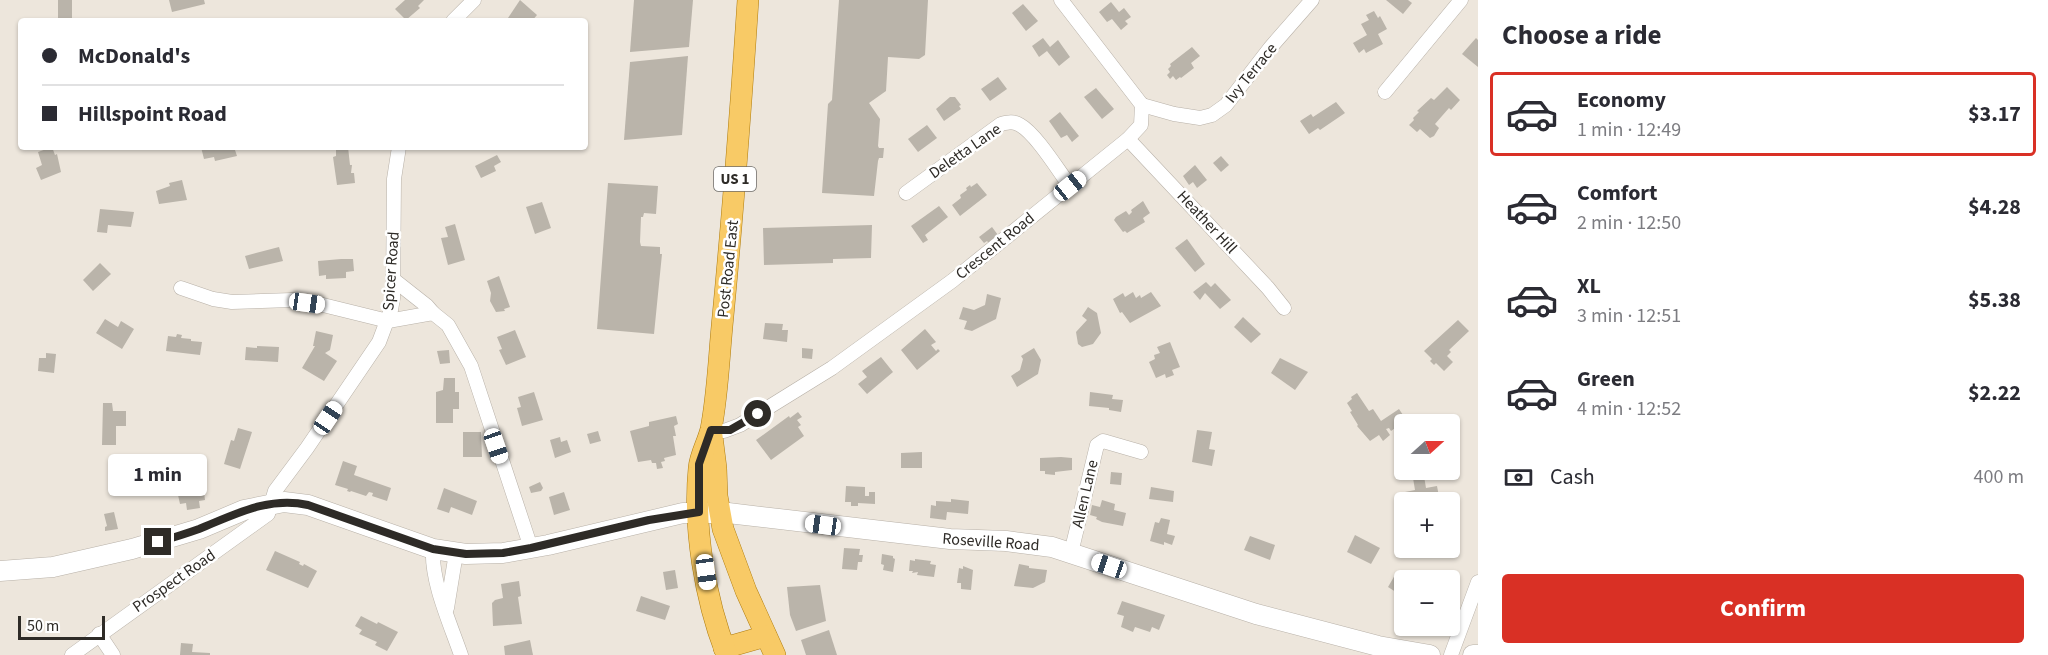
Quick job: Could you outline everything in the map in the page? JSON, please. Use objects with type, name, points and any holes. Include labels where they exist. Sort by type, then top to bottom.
[{"type":"main road","name":"Post Road East","points":[[726,652],[710,598],[709,512],[699,464],[711,430],[733,211],[748,0]]},
{"type":"main road","name":"Post Road East","points":[[709,512],[737,567],[770,646]]},
{"type":"main road","points":[[726,652],[770,646]]},
{"type":"street","points":[[456,18],[474,0]]},
{"type":"street","points":[[1061,0],[1142,105]]},
{"type":"street","name":"Ivy Terrace","points":[[1142,105],[1200,118],[1212,115],[1226,105],[1270,48],[1312,0]]},
{"type":"street","points":[[1384,92],[1461,0]]},
{"type":"street","name":"Crescent Road","points":[[711,430],[724,431],[735,428],[831,368],[952,281],[1128,139],[1141,125],[1142,105]]},
{"type":"street","name":"Deletta Lane","points":[[906,193],[1001,124],[1012,121],[1022,125],[1031,135],[1070,186]]},
{"type":"street","name":"Heather Hill","points":[[1128,139],[1268,288],[1284,308]]},
{"type":"street","name":"Spicer Road","points":[[271,504],[275,491],[380,342],[388,321],[394,280],[394,179],[399,150]]},
{"type":"street","points":[[394,280],[448,325],[471,366],[531,548]]},
{"type":"street","points":[[181,288],[213,299],[232,302],[292,300],[388,321],[433,313]]},
{"type":"street","name":"Allen Lane","points":[[1071,554],[1096,445],[1103,441],[1141,452]]},
{"type":"street","name":"Roseville Road","points":[[0,571],[53,567],[132,549],[199,529],[243,510],[292,502],[308,505],[433,549],[456,553],[503,553],[649,520],[709,512],[753,515],[950,539],[1032,543],[1256,614],[1378,646],[1430,655]]},
{"type":"street","name":"Prospect Road","points":[[72,655],[268,514],[271,504]]},
{"type":"street","points":[[433,549],[434,568],[461,655]]},
{"type":"street","points":[[447,613],[456,553]]},
{"type":"street","points":[[1451,655],[1478,582]]},
{"type":"street","points":[[99,634],[113,655]]},
{"type":"street","points":[[1473,655],[1478,655]]},
{"type":"building","points":[[58,0],[72,0],[72,18],[58,18]]},
{"type":"building","points":[[169,0],[204,0],[205,4],[172,12]]},
{"type":"building","points":[[405,0],[424,0],[418,6],[420,8],[408,18],[404,18],[395,9]]},
{"type":"building","points":[[520,0],[537,15],[534,18],[508,18]]},
{"type":"building","points":[[634,0],[693,0],[689,47],[630,52]]},
{"type":"building","points":[[839,0],[928,0],[925,55],[919,59],[888,57],[886,91],[869,103],[880,119],[878,146],[884,148],[883,158],[879,158],[878,161],[874,196],[822,193],[828,104],[832,100]]},
{"type":"building","points":[[1386,0],[1408,0],[1412,3],[1403,14]]},
{"type":"building","points":[[1111,2],[1119,12],[1124,8],[1131,17],[1125,21],[1128,24],[1121,30],[1112,19],[1107,22],[1099,12]]},
{"type":"building","points":[[1023,4],[1038,21],[1026,31],[1012,13]]},
{"type":"building","points":[[1374,11],[1378,18],[1380,16],[1387,29],[1378,34],[1383,44],[1366,53],[1364,49],[1359,53],[1353,43],[1367,35],[1361,24],[1369,20],[1366,15]]},
{"type":"building","points":[[1043,38],[1050,47],[1058,40],[1070,57],[1059,66],[1047,51],[1039,57],[1032,46]]},
{"type":"building","points":[[1476,38],[1478,40],[1478,67],[1462,54]]},
{"type":"building","points":[[1192,47],[1200,56],[1191,63],[1194,68],[1181,78],[1176,80],[1173,76],[1170,79],[1167,75],[1170,72],[1168,69],[1170,64]]},
{"type":"building","points":[[688,56],[682,135],[624,140],[630,62]]},
{"type":"building","points":[[998,77],[1007,89],[990,101],[981,89]]},
{"type":"building","points":[[1447,87],[1460,100],[1451,110],[1449,108],[1435,124],[1439,128],[1434,136],[1430,138],[1420,129],[1417,132],[1409,125],[1419,112],[1417,111],[1431,98],[1434,100]]},
{"type":"building","points":[[1096,88],[1114,109],[1102,119],[1084,97]]},
{"type":"building","points":[[950,97],[955,97],[961,109],[944,121],[936,109]]},
{"type":"building","points":[[1336,102],[1345,113],[1320,130],[1318,128],[1309,134],[1300,121],[1311,114],[1313,117]]},
{"type":"building","points":[[1060,112],[1079,136],[1072,142],[1067,135],[1061,138],[1049,121]]},
{"type":"building","points":[[927,125],[937,138],[918,152],[908,139]]},
{"type":"building","points":[[53,150],[55,155],[57,154],[61,172],[41,180],[36,168],[42,165],[38,152]]},
{"type":"building","points":[[202,150],[235,150],[237,156],[215,161],[214,157],[204,159]]},
{"type":"building","points":[[336,150],[348,150],[350,165],[352,165],[351,173],[354,173],[355,183],[337,185],[333,157],[336,156]]},
{"type":"building","points":[[497,155],[501,162],[494,166],[496,171],[481,178],[475,166]]},
{"type":"building","points":[[1221,156],[1229,165],[1221,172],[1213,163]]},
{"type":"building","points":[[1195,165],[1207,180],[1197,188],[1193,182],[1189,185],[1183,176]]},
{"type":"building","points":[[182,180],[187,200],[159,204],[156,191],[170,186],[169,183]]},
{"type":"building","points":[[608,183],[658,186],[656,214],[644,213],[641,217],[640,242],[641,246],[660,247],[660,254],[662,254],[654,334],[597,329]]},
{"type":"building","points":[[977,183],[987,195],[960,216],[952,205],[961,198],[960,195],[967,190],[966,188]]},
{"type":"building","points":[[1143,201],[1150,213],[1143,218],[1145,222],[1127,233],[1123,232],[1114,220],[1126,211],[1129,215],[1131,210]]},
{"type":"building","points":[[542,202],[551,228],[535,234],[526,207]]},
{"type":"building","points":[[939,206],[948,217],[925,235],[928,240],[923,243],[911,226]]},
{"type":"building","points":[[100,209],[134,212],[131,227],[108,225],[107,233],[97,232]]},
{"type":"building","points":[[455,224],[465,260],[448,265],[441,238],[448,237],[445,227]]},
{"type":"building","points":[[872,225],[871,258],[833,259],[833,263],[764,265],[763,228]]},
{"type":"building","points":[[992,227],[1001,239],[992,247],[979,237]]},
{"type":"building","points":[[1187,239],[1205,264],[1195,272],[1175,248]]},
{"type":"building","points":[[279,247],[283,261],[249,269],[245,256]]},
{"type":"building","points":[[353,259],[354,271],[346,272],[346,278],[326,279],[326,275],[319,276],[318,261]]},
{"type":"building","points":[[100,263],[111,274],[93,291],[83,280]]},
{"type":"building","points":[[499,276],[510,307],[504,309],[505,311],[496,312],[490,301],[491,293],[487,281]]},
{"type":"building","points":[[1206,282],[1211,287],[1215,283],[1231,300],[1220,309],[1205,293],[1200,300],[1193,292]]},
{"type":"building","points":[[1133,292],[1136,298],[1140,295],[1141,298],[1151,292],[1161,306],[1130,323],[1122,312],[1120,313],[1113,299],[1123,293],[1125,297]]},
{"type":"building","points":[[987,294],[1001,298],[996,319],[972,331],[964,329],[967,321],[959,319],[963,307],[974,310],[985,305]]},
{"type":"building","points":[[1088,307],[1097,313],[1101,333],[1093,344],[1082,347],[1078,344],[1076,332],[1087,320],[1082,316]]},
{"type":"building","points":[[1243,317],[1261,334],[1251,343],[1234,327]]},
{"type":"building","points":[[105,319],[118,327],[121,321],[134,329],[122,349],[96,333]]},
{"type":"building","points":[[1458,320],[1469,331],[1449,350],[1451,352],[1447,356],[1453,362],[1444,371],[1436,363],[1434,365],[1430,361],[1432,359],[1424,351]]},
{"type":"building","points":[[765,323],[783,324],[782,330],[788,330],[787,342],[763,339]]},
{"type":"building","points":[[925,329],[936,342],[931,345],[936,351],[938,349],[940,351],[917,370],[901,350]]},
{"type":"building","points":[[515,330],[526,357],[506,365],[499,350],[502,349],[497,337]]},
{"type":"building","points":[[316,331],[333,335],[330,350],[325,353],[337,361],[324,381],[302,368],[315,346],[313,346]]},
{"type":"building","points":[[177,334],[182,335],[181,338],[202,342],[200,355],[166,351],[168,336],[176,337]]},
{"type":"building","points":[[1170,342],[1180,367],[1172,370],[1174,375],[1166,378],[1165,374],[1156,378],[1149,362],[1155,359],[1154,355],[1160,353],[1157,347]]},
{"type":"building","points":[[257,346],[279,347],[278,362],[245,360],[246,347],[257,348]]},
{"type":"building","points":[[802,348],[813,349],[812,359],[802,358]]},
{"type":"building","points":[[1034,348],[1041,360],[1038,374],[1017,387],[1011,376],[1020,370],[1023,359],[1021,356]]},
{"type":"building","points":[[449,350],[450,363],[440,364],[437,351]]},
{"type":"building","points":[[46,353],[56,354],[54,373],[38,371],[39,358],[46,358]]},
{"type":"building","points":[[881,357],[893,372],[867,394],[858,384],[867,377],[862,371]]},
{"type":"building","points":[[1280,358],[1308,372],[1295,390],[1271,373]]},
{"type":"building","points":[[444,378],[455,378],[455,392],[459,392],[459,409],[453,409],[453,423],[436,423],[436,392],[443,390]]},
{"type":"building","points":[[534,392],[543,420],[522,426],[517,408],[521,407],[518,397]]},
{"type":"building","points":[[1090,392],[1113,395],[1112,399],[1123,400],[1121,412],[1089,406]]},
{"type":"building","points":[[1357,393],[1369,411],[1373,409],[1381,421],[1399,409],[1402,414],[1394,414],[1394,429],[1391,431],[1389,428],[1386,429],[1390,435],[1383,441],[1379,435],[1370,441],[1357,426],[1350,412],[1352,411],[1347,403],[1352,399],[1351,397]]},
{"type":"building","points":[[103,403],[112,403],[113,411],[126,411],[126,426],[116,426],[116,445],[102,445]]},
{"type":"building","points":[[798,412],[802,417],[797,420],[801,425],[798,427],[804,436],[771,460],[756,440]]},
{"type":"building","points":[[676,416],[678,424],[674,426],[676,436],[673,436],[676,455],[664,458],[665,461],[661,462],[663,468],[657,469],[656,463],[652,463],[651,460],[638,462],[630,431],[649,426],[649,422]]},
{"type":"building","points":[[238,428],[252,432],[240,469],[224,464],[231,440],[234,441]]},
{"type":"building","points":[[1197,430],[1212,432],[1209,449],[1215,450],[1212,466],[1192,462]]},
{"type":"building","points":[[598,431],[601,441],[590,444],[587,434]]},
{"type":"building","points":[[463,432],[481,432],[482,457],[463,457]]},
{"type":"building","points":[[560,437],[561,442],[567,440],[571,452],[555,458],[550,440]]},
{"type":"building","points":[[922,452],[922,468],[901,468],[901,453]]},
{"type":"building","points":[[1040,458],[1072,458],[1072,470],[1055,472],[1055,475],[1040,471]]},
{"type":"building","points":[[343,461],[357,466],[354,475],[391,488],[387,501],[372,496],[373,493],[369,492],[366,496],[335,485]]},
{"type":"building","points":[[1111,472],[1122,473],[1121,485],[1110,484]]},
{"type":"building","points":[[1413,480],[1425,480],[1426,488],[1437,486],[1438,492],[1405,492],[1415,490]]},
{"type":"building","points":[[540,482],[543,488],[541,491],[531,493],[529,487]]},
{"type":"building","points":[[846,486],[865,487],[865,496],[869,496],[869,492],[875,492],[875,504],[858,503],[858,506],[851,506],[851,502],[845,502]]},
{"type":"building","points":[[1151,487],[1174,491],[1173,502],[1149,499]]},
{"type":"building","points":[[444,488],[477,501],[472,515],[451,507],[449,513],[437,509]]},
{"type":"building","points":[[192,492],[192,494],[204,492],[205,500],[199,501],[200,508],[187,510],[186,503],[180,504],[178,495]]},
{"type":"building","points":[[564,492],[570,510],[554,515],[549,497]]},
{"type":"building","points":[[951,499],[969,501],[968,514],[947,512],[946,520],[930,518],[931,505],[936,506],[936,501],[951,502]]},
{"type":"building","points":[[1102,500],[1115,504],[1114,510],[1126,513],[1123,526],[1102,522],[1090,515],[1092,505],[1100,507]]},
{"type":"building","points":[[114,512],[118,529],[105,531],[107,526],[104,514]]},
{"type":"building","points":[[1161,518],[1170,520],[1167,534],[1175,536],[1172,545],[1150,541],[1155,522],[1159,523]]},
{"type":"building","points":[[1355,535],[1380,548],[1371,564],[1347,552]]},
{"type":"building","points":[[1250,536],[1275,545],[1270,560],[1244,550]]},
{"type":"building","points":[[844,548],[860,549],[859,555],[863,555],[862,562],[858,562],[857,570],[842,569]]},
{"type":"building","points":[[275,551],[317,571],[308,588],[266,570]]},
{"type":"building","points":[[882,554],[893,556],[895,559],[893,572],[883,570]]},
{"type":"building","points":[[915,559],[931,561],[930,564],[936,565],[934,577],[917,575],[918,572],[909,571],[910,560],[915,561]]},
{"type":"building","points":[[1019,564],[1029,566],[1029,568],[1047,570],[1045,582],[1033,588],[1014,586]]},
{"type":"building","points":[[963,566],[973,570],[971,590],[961,589],[961,583],[957,583],[959,568],[963,569]]},
{"type":"building","points":[[675,570],[678,588],[666,590],[663,572]]},
{"type":"building","points":[[1394,577],[1394,591],[1388,587]]},
{"type":"building","points":[[519,581],[521,596],[518,597],[522,624],[493,626],[492,603],[503,598],[501,584]]},
{"type":"building","points":[[820,585],[826,621],[796,631],[790,615],[787,587]]},
{"type":"building","points":[[641,596],[670,606],[665,620],[636,611]]},
{"type":"building","points":[[1122,601],[1165,615],[1159,630],[1152,627],[1150,632],[1135,627],[1133,632],[1121,627],[1124,616],[1117,614]]},
{"type":"building","points":[[361,616],[398,632],[387,651],[375,645],[377,642],[359,634],[362,630],[355,626]]},
{"type":"building","points":[[829,630],[837,655],[806,655],[801,640]]},
{"type":"building","points":[[530,640],[533,655],[505,655],[504,646]]},
{"type":"building","points":[[181,643],[193,644],[192,652],[210,653],[210,655],[180,655]]},
{"type":"route","points":[[158,542],[199,529],[243,510],[292,502],[308,505],[433,549],[456,553],[503,553],[548,545],[649,520],[699,512],[699,464],[711,430],[730,430],[758,414]]}]
